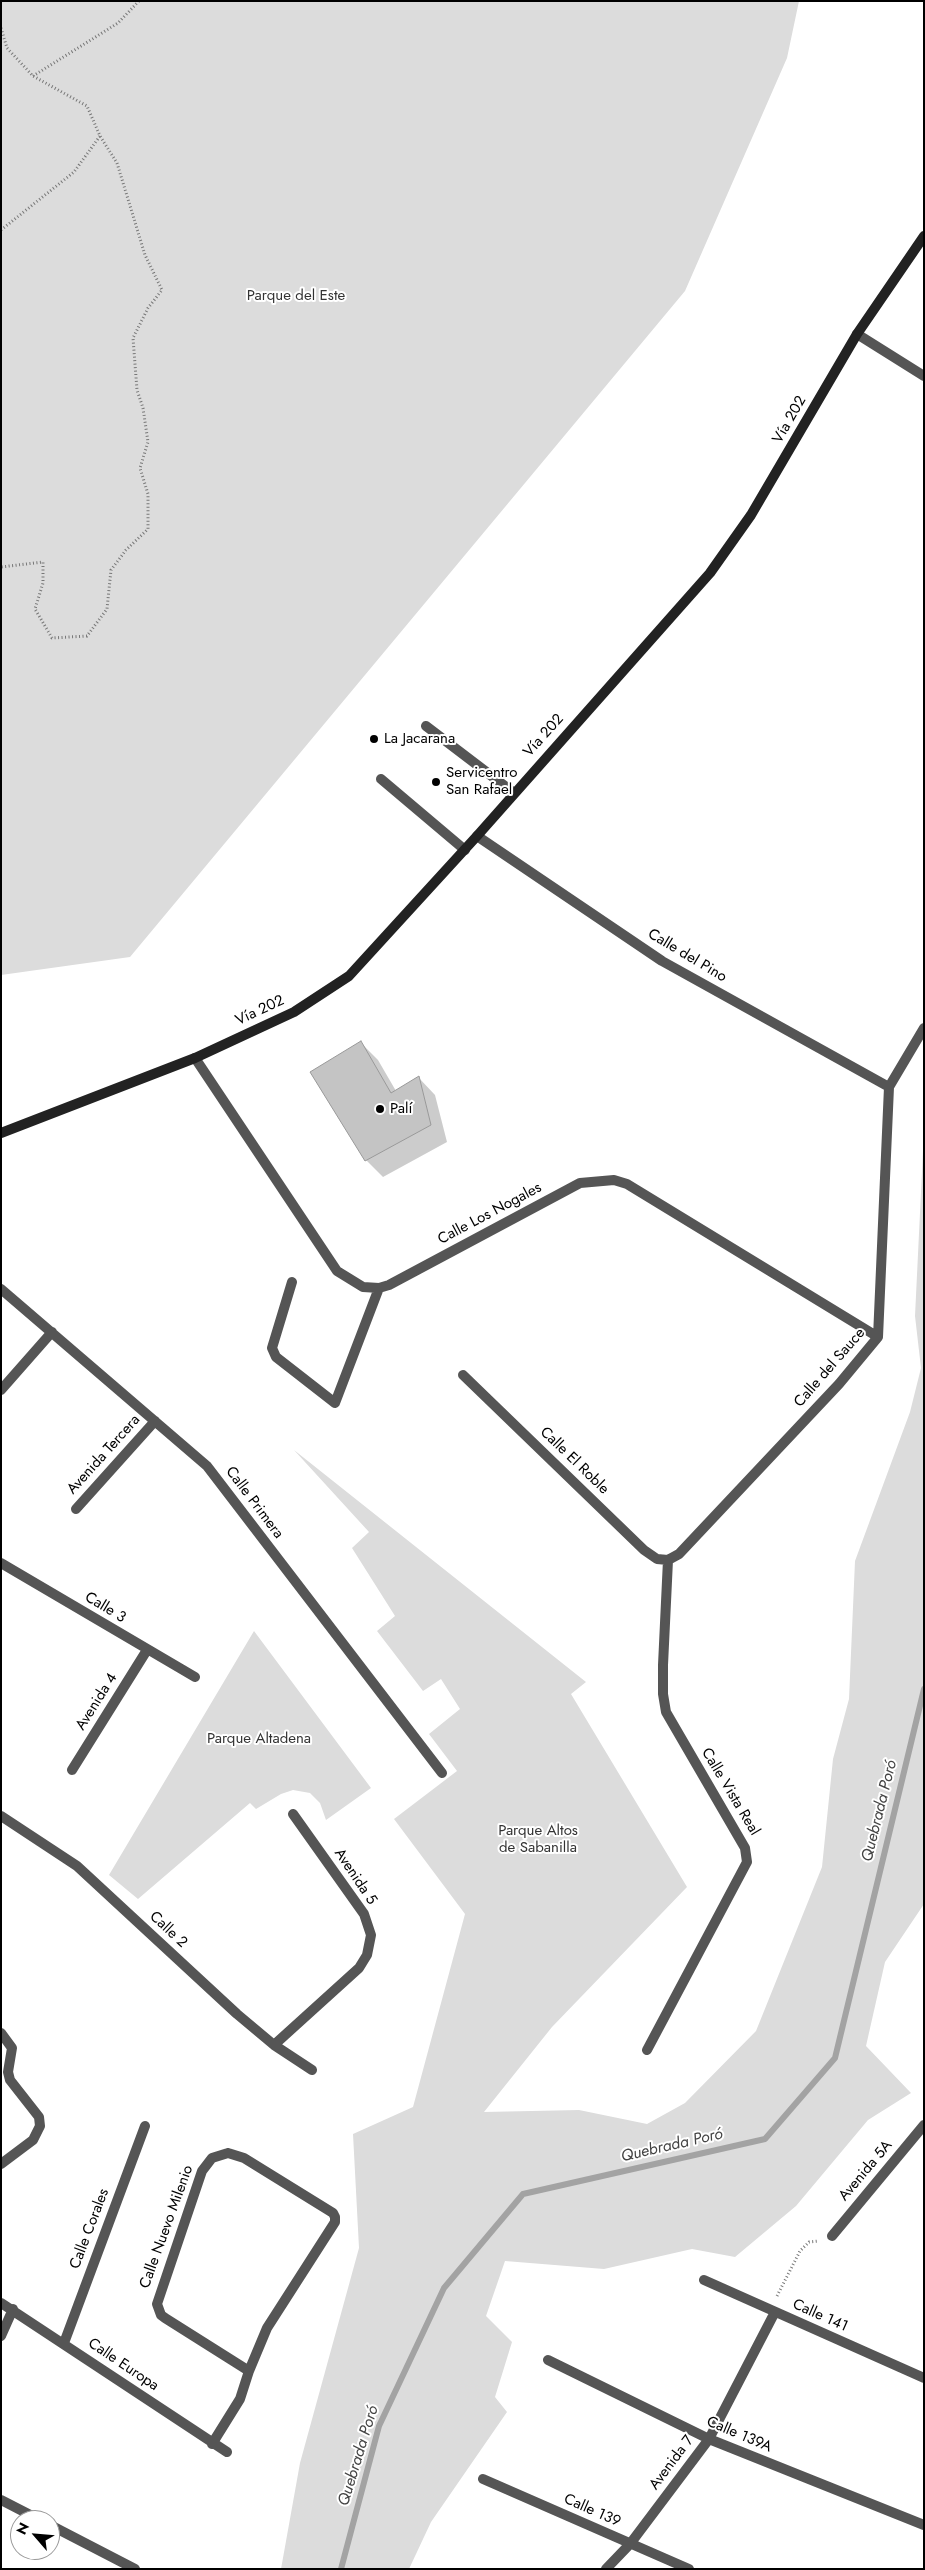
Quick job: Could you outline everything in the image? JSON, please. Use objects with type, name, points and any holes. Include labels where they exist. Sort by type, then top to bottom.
[{"type":"main road","name":"Vía 202","points":[[1,1134],[196,1058],[294,1012],[349,976],[465,850],[710,574],[751,516],[857,334],[924,236]]},
{"type":"street","points":[[857,334],[924,376]]},
{"type":"street","points":[[426,726],[514,793]]},
{"type":"street","points":[[380,778],[465,850]]},
{"type":"street","name":"Calle del Pino","points":[[477,836],[662,961],[889,1087]]},
{"type":"street","name":"Calle del Sauce","points":[[668,1560],[686,1547],[839,1384],[878,1337],[889,1087],[924,1028]]},
{"type":"street","points":[[196,1058],[337,1271],[364,1287],[379,1288],[334,1402],[276,1356],[272,1348],[292,1282]]},
{"type":"street","name":"Calle Los Nogales","points":[[379,1288],[580,1184],[614,1180],[628,1184],[878,1337]]},
{"type":"street","name":"Calle Primera","points":[[1,1290],[207,1466],[442,1773]]},
{"type":"street","points":[[1,1390],[52,1332]]},
{"type":"street","name":"Calle El Roble","points":[[463,1375],[644,1550],[657,1559],[668,1560]]},
{"type":"street","name":"Avenida Tercera","points":[[76,1509],[155,1421]]},
{"type":"street","name":"Calle Vista Real","points":[[647,2050],[747,1862],[745,1848],[666,1712],[663,1694],[663,1665],[668,1560]]},
{"type":"street","name":"Calle 3","points":[[1,1563],[195,1677]]},
{"type":"street","name":"Avenida 4","points":[[72,1770],[147,1650]]},
{"type":"street","name":"Avenida 5","points":[[274,2045],[359,1968],[367,1955],[371,1936],[364,1914],[293,1814]]},
{"type":"street","name":"Calle 2","points":[[1,1816],[77,1866],[237,2014],[274,2045],[312,2070]]},
{"type":"street","points":[[1,2033],[12,2048],[8,2072],[10,2080],[39,2117],[40,2126],[33,2140],[1,2164]]},
{"type":"street","name":"Avenida 5A","points":[[832,2236],[924,2125]]},
{"type":"street","name":"Calle Corales","points":[[64,2343],[146,2126]]},
{"type":"street","name":"Calle Nuevo Milenio","points":[[212,2444],[240,2400],[249,2371],[267,2328],[335,2222],[333,2213],[239,2156],[223,2154],[208,2162],[202,2171],[157,2304],[161,2315],[165,2318],[249,2371]]},
{"type":"street","name":"Calle 141","points":[[704,2280],[924,2378]]},
{"type":"street","name":"Calle Europa","points":[[1,2303],[13,2309],[212,2444],[227,2452]]},
{"type":"street","points":[[1,2336],[13,2309]]},
{"type":"street","name":"Avenida 7","points":[[606,2569],[630,2544],[709,2439],[772,2311]]},
{"type":"street","name":"Calle 139A","points":[[548,2360],[709,2439],[924,2525]]},
{"type":"street","name":"Calle 139","points":[[483,2479],[689,2569]]},
{"type":"street","points":[[1,2500],[20,2510]]},
{"type":"street","points":[[60,2530],[135,2569]]},
{"type":"path","points":[[33,76],[118,23],[139,1]]},
{"type":"path","points":[[1,28],[7,48],[33,76],[88,106],[100,136],[117,164],[145,255],[162,290],[148,308],[134,338],[137,390],[143,408],[148,442],[140,468],[148,494],[148,529],[126,550],[111,570],[107,609],[87,636],[52,638],[35,609],[43,583],[43,562],[1,567]]},
{"type":"path","points":[[1,230],[74,172],[100,136]]},
{"type":"path","points":[[772,2311],[800,2251],[809,2242],[826,2242],[832,2236]]},
{"type":"green space","name":"Parque del Este","points":[[1,1],[799,1],[787,58],[685,291],[130,957],[1,975]]},
{"type":"green space","name":"Parque Altos de Sabanilla","points":[[924,1130],[924,1904],[885,1962],[866,2046],[911,2093],[868,2120],[796,2206],[735,2257],[692,2249],[604,2269],[505,2261],[486,2316],[512,2342],[495,2397],[507,2412],[431,2522],[409,2569],[281,2569],[300,2463],[359,2248],[353,2134],[413,2107],[465,1914],[394,1819],[457,1771],[429,1734],[460,1709],[441,1679],[423,1691],[377,1631],[395,1616],[352,1548],[369,1532],[294,1450],[586,1682],[571,1694],[687,1887],[552,2027],[484,2112],[579,2110],[647,2124],[685,2103],[756,2031],[822,1867],[833,1759],[849,1699],[855,1561],[910,1412],[921,1368],[915,1316]]},
{"type":"green space","name":"Parque Altadena","points":[[254,1631],[371,1788],[326,1820],[320,1803],[310,1793],[293,1790],[281,1794],[256,1809],[250,1803],[138,1899],[109,1875]]},
{"type":"building","name":"Palí","points":[[361,1041],[391,1093],[419,1076],[431,1125],[365,1161],[310,1072]]},
{"type":"waterway","name":"Quebrada Poró","points":[[341,2569],[379,2426],[444,2288],[523,2194],[765,2139],[835,2058],[924,1689]]},
{"type":"place","name":"La Jacarana","points":[[374,739]]},
{"type":"place","name":"Servicentro San Rafael","points":[[436,782]]},
{"type":"place","name":"Palí","points":[[380,1109]]}]
